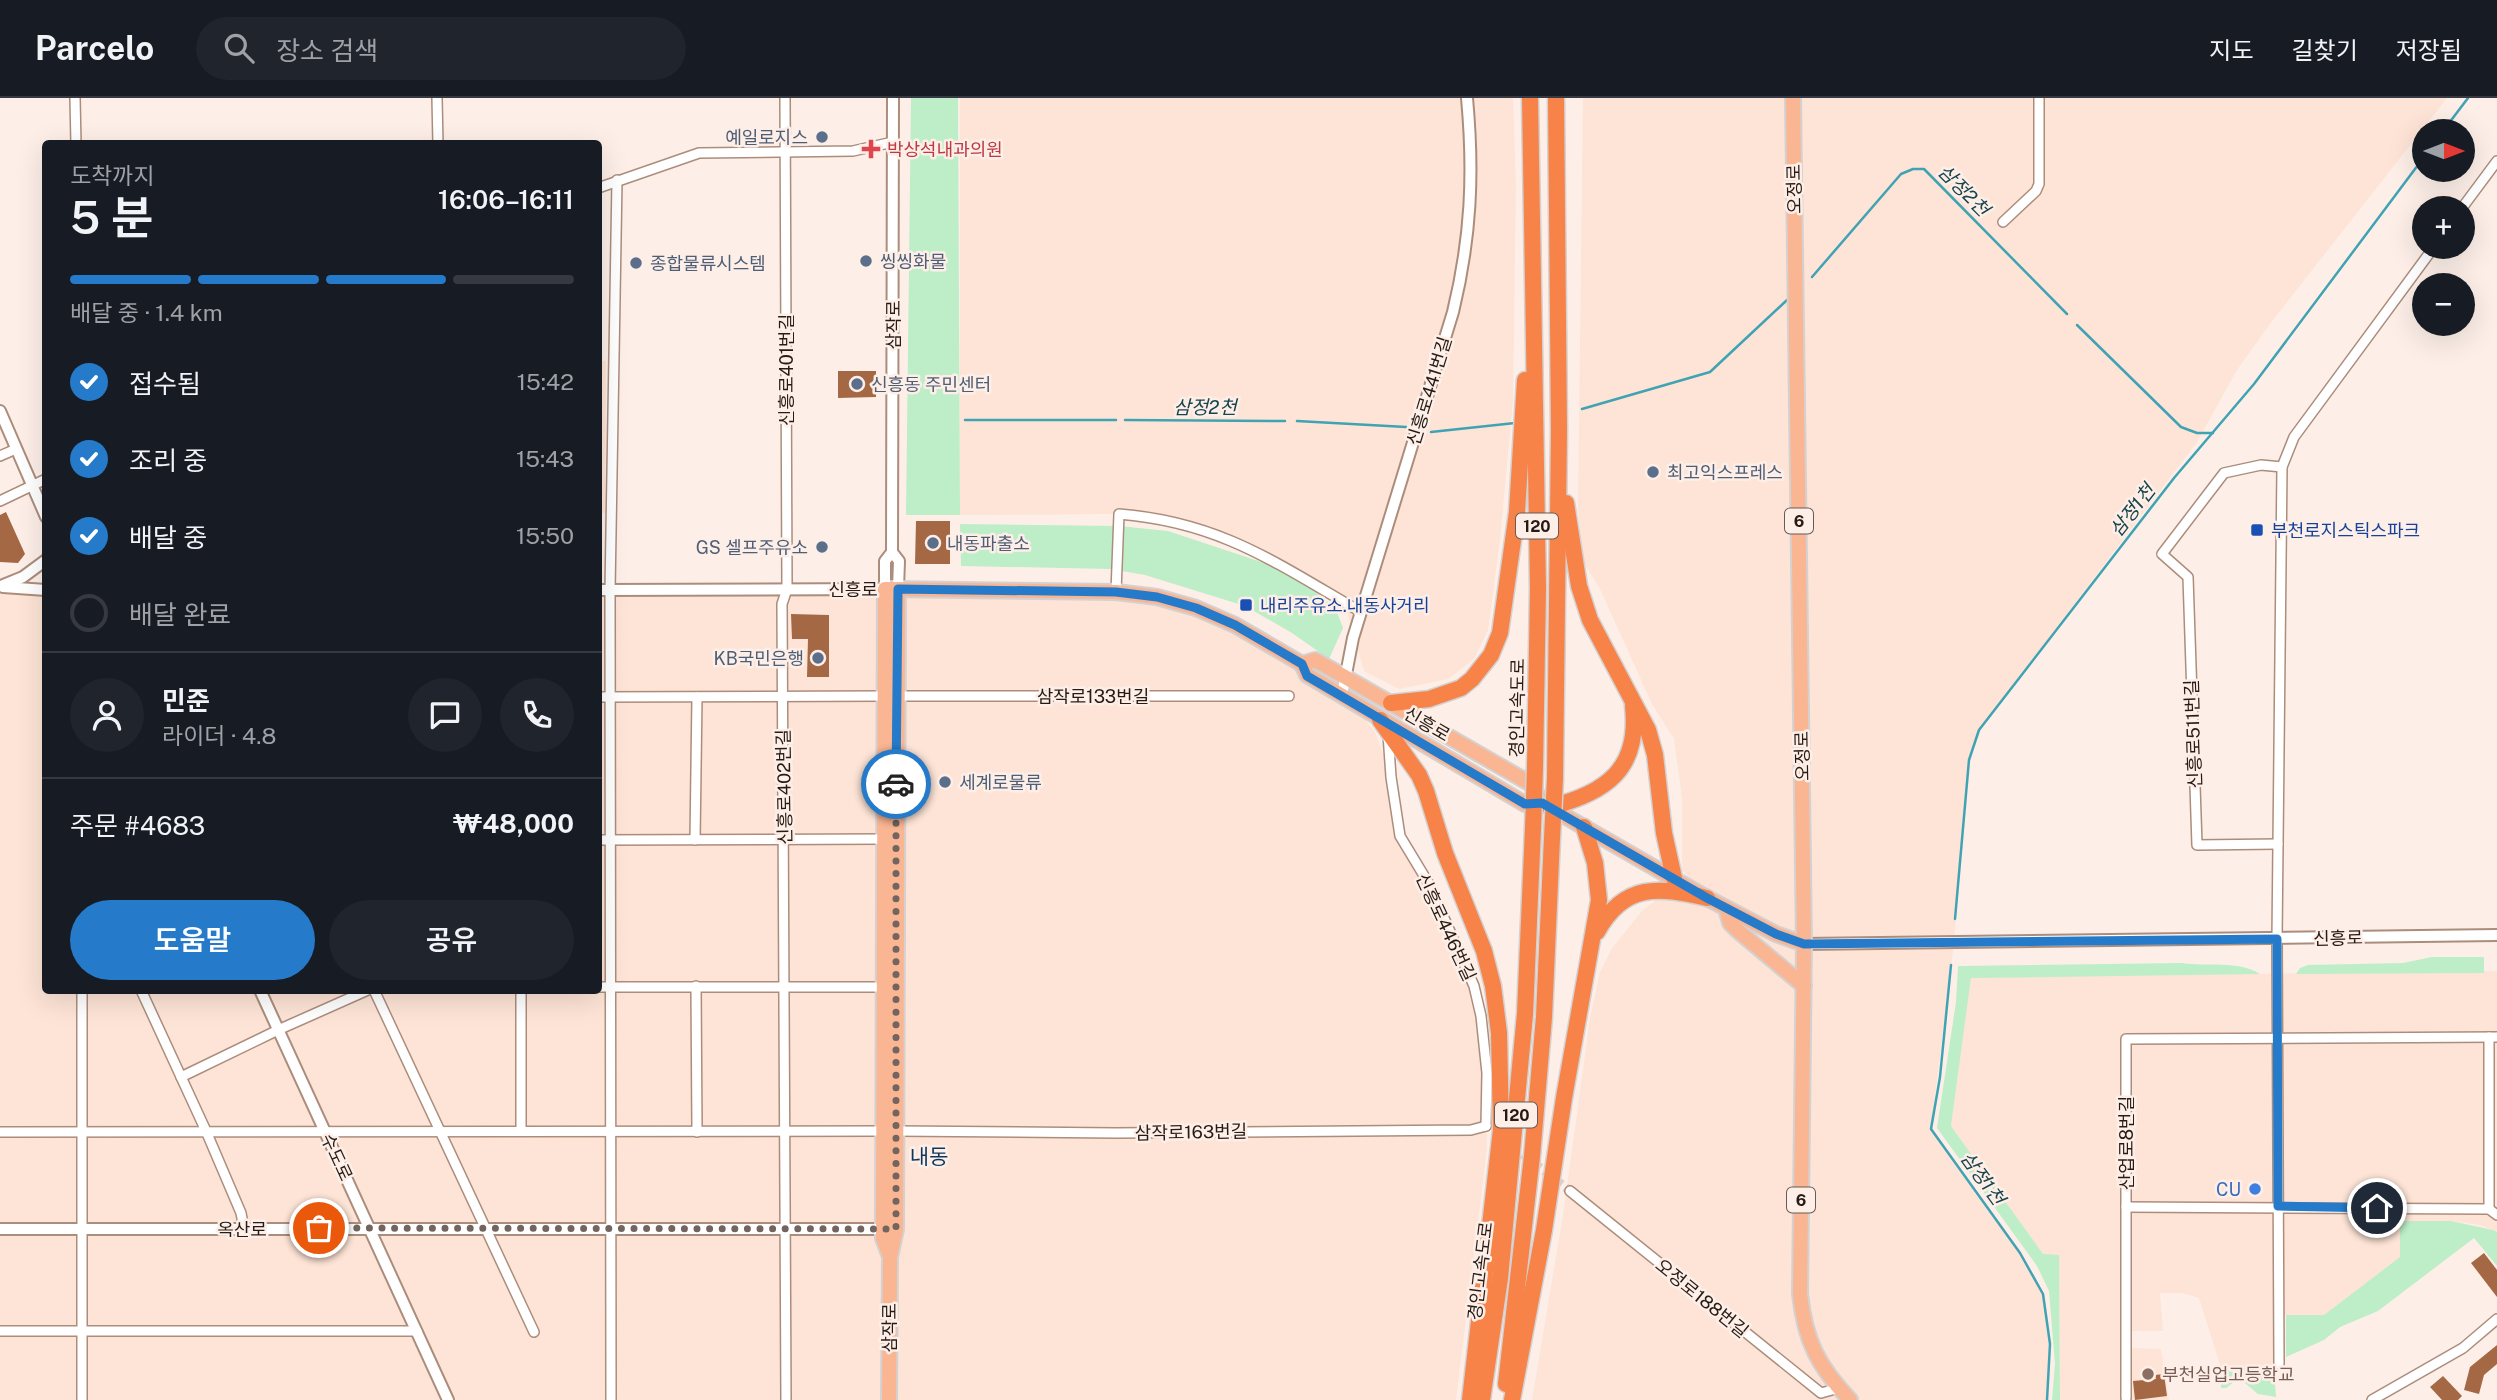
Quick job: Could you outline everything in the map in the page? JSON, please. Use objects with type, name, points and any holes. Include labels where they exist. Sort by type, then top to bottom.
[{"type":"highway","name":"경인고속도로","points":[[1482,1400],[1500,1278],[1514,1140],[1525,1014],[1534,828],[1538,588],[1530,98]]},
{"type":"highway","name":"120","points":[[1504,1400],[1531,1170],[1543,1030],[1555,779],[1559,431],[1556,98]]},
{"type":"highway","points":[[1391,703],[1429,699],[1461,688],[1483,667],[1500,633],[1517,512],[1533,284]]},
{"type":"highway","points":[[1559,431],[1567,516],[1579,586],[1600,642],[1648,730],[1655,755],[1664,833],[1674,878]]},
{"type":"highway","points":[[1546,805],[1593,794],[1617,774],[1632,746],[1632,697]]},
{"type":"highway","points":[[1384,726],[1419,775],[1426,791],[1445,853],[1484,951],[1493,986],[1499,1033],[1501,1130],[1470,1400]]},
{"type":"highway","points":[[1512,1400],[1599,900],[1594,857],[1584,827]]},
{"type":"highway","points":[[1593,940],[1612,910],[1622,901],[1644,891],[1670,889],[1707,898]]},
{"type":"main road","name":"오정로","points":[[1793,98],[1804,944],[1800,1294],[1803,1324],[1813,1352],[1850,1400]]},
{"type":"main road","name":"신흥로","points":[[891,589],[1116,592],[1157,597],[1196,608],[1235,625],[1302,664],[1307,676],[1342,695],[1384,726],[1525,804],[1546,805]]},
{"type":"main road","name":"삼작로","points":[[889,1400],[891,589]]},
{"type":"main road","name":"신흥로","points":[[1302,664],[1315,660],[1531,784],[1546,805],[1707,898],[1776,934],[1804,944]]},
{"type":"main road","name":"삼작로","points":[[890,839],[885,987],[890,1131]]},
{"type":"main road","points":[[1726,908],[1730,923],[1804,986]]},
{"type":"street","points":[[75,98],[75,140]]},
{"type":"street","points":[[438,98],[438,140]]},
{"type":"street","name":"신흥로401번길","points":[[785,98],[787,589]]},
{"type":"street","name":"삼작로","points":[[891,589],[898,561],[892,552],[893,98]]},
{"type":"street","name":"신흥로441번길","points":[[1342,695],[1361,612],[1453,313],[1463,268],[1470,227],[1471,142],[1467,98]]},
{"type":"street","points":[[2003,222],[2036,191],[2039,184],[2039,98]]},
{"type":"street","points":[[602,186],[699,153],[853,151],[893,142]]},
{"type":"street","points":[[2471,196],[2497,161]]},
{"type":"street","points":[[611,1400],[610,697],[604,590],[617,180]]},
{"type":"street","points":[[2278,1364],[2277,939],[2282,467],[2294,437],[2425,259]]},
{"type":"street","points":[[0,411],[42,508]]},
{"type":"street","points":[[0,456],[16,449]]},
{"type":"street","name":"신흥로511번길","points":[[2278,844],[2197,845],[2188,577],[2162,554],[2224,474],[2262,465],[2282,467]]},
{"type":"street","points":[[0,501],[42,481]]},
{"type":"street","points":[[1116,592],[1119,514],[1174,521],[1222,535],[1286,566],[1361,612]]},
{"type":"street","points":[[0,586],[23,577],[42,563]]},
{"type":"street","points":[[0,586],[42,590]]},
{"type":"street","name":"신흥로402번길","points":[[786,1400],[787,1133],[782,604],[787,589]]},
{"type":"street","name":"신흥로","points":[[604,590],[891,589]]},
{"type":"street","name":"삼작로133번길","points":[[602,697],[1289,696]]},
{"type":"street","points":[[695,840],[697,697]]},
{"type":"street","name":"신흥로446번길","points":[[1384,726],[1400,836],[1434,896],[1474,986],[1481,1016],[1489,1128]]},
{"type":"street","points":[[602,840],[890,839]]},
{"type":"street","name":"신흥로","points":[[1804,944],[2497,935]]},
{"type":"street","points":[[696,986],[697,1132]]},
{"type":"street","points":[[602,987],[885,987]]},
{"type":"street","points":[[82,994],[82,1400]]},
{"type":"street","points":[[143,994],[206,1131],[244,1229]]},
{"type":"street","name":"수도로","points":[[262,994],[448,1400]]},
{"type":"street","points":[[181,1077],[359,994]]},
{"type":"street","points":[[376,994],[534,1332]]},
{"type":"street","points":[[521,1131],[522,994]]},
{"type":"street","points":[[2126,1207],[2278,1206],[2493,1212],[2493,1037],[2277,1038]]},
{"type":"street","name":"산업로8번길","points":[[2126,1398],[2126,1040],[2277,1038]]},
{"type":"street","name":"삼작로163번길","points":[[0,1132],[324,1130],[1116,1133],[1489,1128]]},
{"type":"street","name":"오정로188번길","points":[[1570,1191],[1821,1393],[1839,1388]]},
{"type":"street","name":"옥산로","points":[[0,1229],[889,1229]]},
{"type":"street","points":[[2372,1400],[2463,1348],[2497,1319]]},
{"type":"street","points":[[0,1331],[417,1331]]},
{"type":"shaded area","points":[[960,98],[1513,98],[1516,184],[1513,401],[1500,540],[1488,630],[1474,659],[1448,679],[1399,689],[1364,671],[1346,608],[1310,581],[1189,523],[1119,514],[960,515]]},
{"type":"shaded area","points":[[1583,98],[2447,98],[2431,119],[2412,119],[2412,143],[2270,324],[2237,370],[2197,442],[1979,730],[1969,760],[1954,942],[1931,1129],[2020,1253],[2043,1294],[2050,1344],[2047,1400],[1532,1400],[1564,1209],[1590,1018],[1600,972],[1612,948],[1642,911],[1670,889],[1706,897],[1682,870],[1682,798],[1674,739],[1652,704],[1599,587],[1585,565],[1578,509]]},
{"type":"shaded area","points":[[602,361],[606,361],[605,513],[602,513]]},
{"type":"shaded area","points":[[0,586],[42,590],[42,994],[602,994],[602,590],[1116,592],[1235,625],[1339,685],[1375,732],[1391,777],[1400,836],[1429,884],[1474,986],[1487,1073],[1487,1149],[1456,1400],[0,1400]]},
{"type":"shaded area","points":[[2497,971],[2497,1232],[2480,1225],[2451,1221],[2400,1221],[2400,1257],[2324,1315],[2273,1315],[2274,1368],[2221,1368],[2199,1298],[2182,1293],[2160,1293],[2163,1331],[2132,1331],[2131,1348],[2161,1349],[2169,1400],[2060,1400],[2059,1255],[2043,1255],[1951,1126],[1971,977]]},
{"type":"green space","points":[[911,98],[958,98],[960,515],[906,515]]},
{"type":"green space","points":[[960,524],[1119,526],[1168,531],[1292,572],[1336,609],[1343,628],[1329,659],[1292,633],[1245,606],[1145,575],[1110,569],[961,566]]},
{"type":"green space","points":[[2432,957],[2484,957],[2484,973],[2296,974],[2300,968],[2308,965],[2403,963]]},
{"type":"green space","points":[[2182,963],[2233,965],[2260,974],[1971,978],[1951,1126],[2043,1254],[2059,1255],[2060,1400],[2052,1400],[2055,1364],[2049,1291],[2037,1266],[1937,1128],[1956,1002],[1958,966]]},
{"type":"green space","points":[[2400,1221],[2451,1221],[2493,1230],[2497,1232],[2497,1266],[2474,1238],[2378,1311],[2340,1327],[2324,1340],[2286,1357],[2286,1315],[2324,1315],[2400,1257]]},
{"type":"green space","points":[[2221,1368],[2274,1368],[2276,1397],[2258,1394],[2239,1378],[2226,1388],[2221,1388]]},
{"type":"building","name":"신흥동 주민센터","points":[[838,371],[876,371],[876,397],[838,398]]},
{"type":"building","points":[[6,512],[25,554],[18,563],[0,562],[0,515]]},
{"type":"building","name":"내동파출소","points":[[916,521],[950,521],[950,564],[915,564]]},
{"type":"building","name":"KB국민은행","points":[[791,614],[829,615],[829,677],[807,677],[808,639],[792,639]]},
{"type":"building","points":[[2484,1253],[2497,1270],[2497,1297],[2471,1263]]},
{"type":"building","points":[[2497,1345],[2497,1364],[2484,1375],[2479,1394],[2464,1390],[2470,1367]]},
{"type":"building","name":"부천실업고등학교","points":[[2164,1374],[2167,1396],[2135,1400],[2133,1381],[2156,1379],[2155,1375]]},
{"type":"building","points":[[2443,1376],[2462,1396],[2458,1400],[2442,1400],[2430,1387]]},
{"type":"waterway","name":"삼정1천","points":[[2452,119],[2468,98]]},
{"type":"waterway","name":"삼정2천","points":[[1812,277],[1901,174],[1913,169],[1924,169],[2067,314]]},
{"type":"waterway","name":"삼정1천","points":[[1955,919],[1969,760],[1979,730],[2174,478],[2254,384],[2412,173]]},
{"type":"waterway","name":"삼정2천","points":[[1582,409],[1710,372],[1787,300]]},
{"type":"waterway","name":"삼정2천","points":[[2077,325],[2181,427],[2197,433],[2213,433]]},
{"type":"waterway","name":"삼정2천","points":[[965,420],[1116,420]]},
{"type":"waterway","name":"삼정2천","points":[[1125,420],[1285,421]]},
{"type":"waterway","name":"삼정2천","points":[[1297,421],[1406,427]]},
{"type":"waterway","name":"삼정2천","points":[[1431,432],[1515,423]]},
{"type":"waterway","name":"삼정1천","points":[[1951,965],[1940,1077],[1931,1129],[2020,1253],[2043,1294],[2050,1344],[2047,1400]]},
{"type":"tunnel","points":[[1512,1146],[1570,1191]]},
{"type":"way so far","points":[[319,1228],[896,1229],[896,784]]},
{"type":"place","name":"예일로지스","points":[[822,137]]},
{"type":"place","name":"박상석내과의원","points":[[871,149]]},
{"type":"place","name":"씽씽화물","points":[[866,261]]},
{"type":"place","name":"종합물류시스템","points":[[636,263]]},
{"type":"place","name":"신흥동 주민센터","points":[[857,384]]},
{"type":"place","name":"최고익스프레스","points":[[1653,472]]},
{"type":"place","name":"부천로지스틱스파크","points":[[2257,530]]},
{"type":"place","name":"내동파출소","points":[[933,543]]},
{"type":"place","name":"GS 셀프주유소","points":[[822,547]]},
{"type":"place","name":"내리주유소.내동사거리","points":[[1246,605]]},
{"type":"place","name":"KB국민은행","points":[[818,658]]},
{"type":"place","name":"세계로물류","points":[[945,782]]},
{"type":"place","name":"CU","points":[[2255,1189]]},
{"type":"place","name":"부천실업고등학교","points":[[2148,1374]]},
{"type":"district","name":"내동","points":[[929,1156]]},
{"type":"route","points":[[896,784],[898,589],[1116,592],[1157,597],[1196,608],[1235,625],[1302,664],[1307,676],[1525,804],[1542,803],[1707,898],[1776,934],[1804,944],[2277,939],[2278,1206],[2377,1208]]}]
